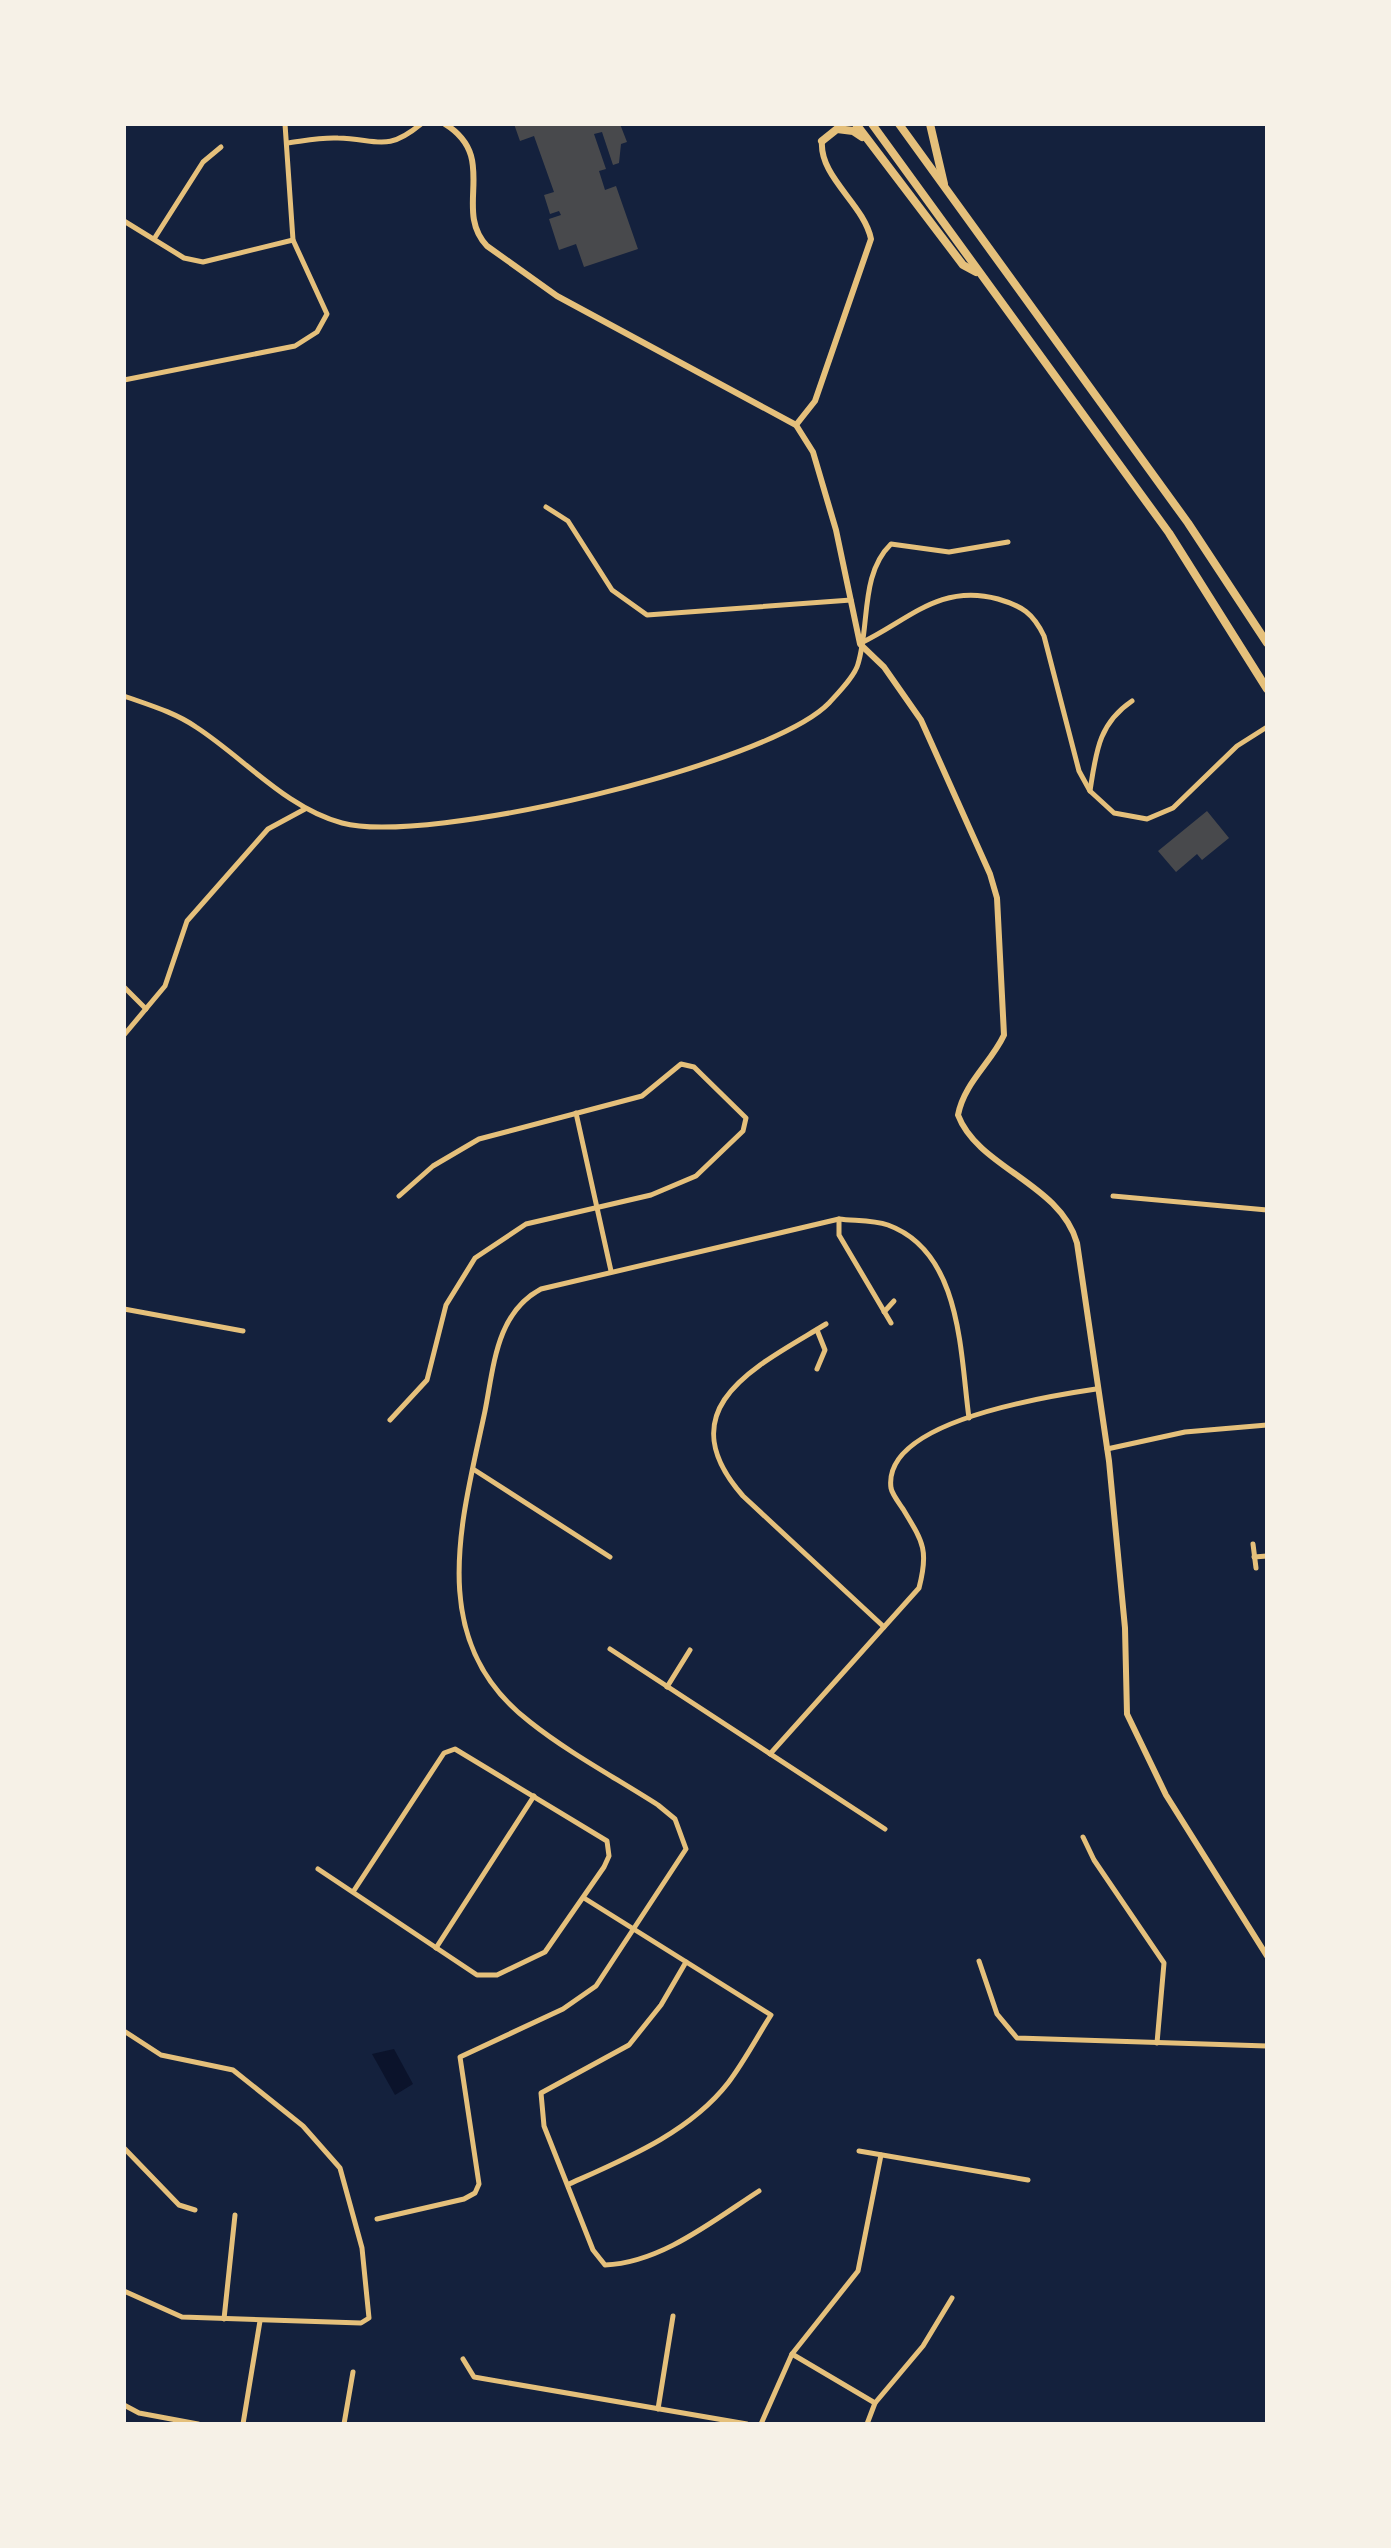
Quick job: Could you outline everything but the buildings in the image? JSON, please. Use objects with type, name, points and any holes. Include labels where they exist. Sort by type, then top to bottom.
[{"type":"highway","points":[[822,141],[826,124]]},
{"type":"highway","points":[[856,124],[963,265],[979,273]]},
{"type":"highway","points":[[872,124],[1169,533],[1267,689]]},
{"type":"highway","points":[[899,124],[1188,523],[1267,643]]},
{"type":"highway","points":[[930,124],[945,188]]},
{"type":"highway","points":[[822,141],[831,130],[844,128],[870,143]]},
{"type":"street","points":[[124,380],[295,346],[317,332],[327,314],[293,240],[285,124]]},
{"type":"street","points":[[287,143],[337,138],[385,145],[404,138],[421,124]]},
{"type":"street","points":[[445,124],[459,133],[472,156],[473,223],[478,236],[487,246],[557,296],[796,425],[813,452],[836,530],[860,644],[884,667],[921,720],[990,874],[997,898],[1004,1035],[995,1054],[963,1094],[958,1115],[970,1136],[1022,1177],[1072,1227],[1087,1305],[1096,1389],[1107,1449],[1125,1628],[1127,1714],[1166,1795],[1267,1956]]},
{"type":"street","points":[[796,425],[815,401],[871,239],[866,223],[824,160],[822,141]]},
{"type":"street","points":[[154,239],[203,162],[221,147]]},
{"type":"street","points":[[124,221],[184,258],[203,262],[293,240]]},
{"type":"street","points":[[546,507],[568,521],[612,590],[647,615],[851,600]]},
{"type":"street","points":[[124,696],[173,713],[196,727],[305,809],[344,824],[419,828],[607,792],[738,754],[800,725],[829,703],[858,665],[877,558],[891,544],[949,552],[1008,542]]},
{"type":"street","points":[[860,644],[923,606],[956,594],[986,596],[1022,606],[1036,619],[1044,636],[1079,771],[1090,791],[1114,813],[1147,819],[1173,808],[1237,746],[1267,727]]},
{"type":"street","points":[[1090,791],[1100,735],[1115,712],[1132,701]]},
{"type":"street","points":[[124,1035],[165,986],[187,921],[268,829],[305,809]]},
{"type":"street","points":[[124,987],[146,1009]]},
{"type":"street","points":[[390,1420],[427,1380],[446,1305],[475,1258],[526,1224],[651,1195],[696,1176],[743,1131],[746,1118],[694,1067],[681,1064],[642,1096],[479,1139],[433,1166],[399,1196]]},
{"type":"street","points":[[576,1113],[611,1271]]},
{"type":"street","points":[[1113,1196],[1267,1210]]},
{"type":"street","points":[[377,2219],[464,2199],[475,2193],[479,2184],[460,2057],[582,1998],[596,1986],[678,1866],[686,1849],[675,1819],[658,1805],[528,1722],[501,1693],[483,1666],[466,1629],[458,1593],[458,1536],[499,1345],[514,1308],[541,1289],[839,1219],[886,1224],[911,1238],[933,1260],[953,1303],[969,1418]]},
{"type":"street","points":[[839,1219],[839,1235],[891,1323]]},
{"type":"street","points":[[884,1312],[894,1301]]},
{"type":"street","points":[[124,1309],[243,1331]]},
{"type":"street","points":[[826,1324],[755,1367],[728,1390],[716,1420],[716,1451],[725,1476],[743,1496],[884,1627]]},
{"type":"street","points":[[817,1330],[825,1350],[817,1369]]},
{"type":"street","points":[[770,1754],[919,1588],[926,1559],[918,1533],[891,1489],[894,1462],[908,1445],[1015,1401],[1096,1389]]},
{"type":"street","points":[[1107,1449],[1185,1432],[1267,1425]]},
{"type":"street","points":[[473,1469],[610,1557]]},
{"type":"street","points":[[1253,1544],[1256,1568]]},
{"type":"street","points":[[1254,1557],[1267,1556]]},
{"type":"street","points":[[610,1649],[885,1829]]},
{"type":"street","points":[[667,1687],[690,1650]]},
{"type":"street","points":[[318,1869],[477,1975],[497,1975],[545,1952],[584,1898],[609,1856],[607,1841],[468,1754],[455,1749],[444,1753],[353,1892]]},
{"type":"street","points":[[436,1948],[534,1796]]},
{"type":"street","points":[[1083,1837],[1094,1860],[1164,1963],[1157,2043]]},
{"type":"street","points":[[569,2184],[636,2155],[696,2114],[728,2083],[771,2015],[584,1898]]},
{"type":"street","points":[[979,1961],[997,2014],[1017,2038],[1267,2046]]},
{"type":"street","points":[[686,1962],[661,2005],[629,2045],[541,2093],[539,2101],[544,2126],[593,2250],[605,2265],[647,2256],[682,2239],[759,2191]]},
{"type":"street","points":[[124,2031],[161,2055],[233,2070],[303,2126],[340,2168],[362,2248],[369,2318],[361,2323],[182,2317],[124,2291]]},
{"type":"street","points":[[124,2148],[179,2205],[195,2210]]},
{"type":"street","points":[[859,2151],[1028,2180]]},
{"type":"street","points":[[761,2424],[792,2354],[858,2271],[881,2155]]},
{"type":"street","points":[[224,2319],[235,2215]]},
{"type":"street","points":[[867,2424],[875,2403],[923,2346],[952,2298]]},
{"type":"street","points":[[658,2409],[673,2316]]},
{"type":"street","points":[[243,2424],[260,2321]]},
{"type":"street","points":[[792,2354],[875,2403]]},
{"type":"street","points":[[463,2359],[474,2377],[747,2424]]},
{"type":"street","points":[[344,2424],[353,2372]]},
{"type":"street","points":[[124,2405],[139,2413],[198,2424]]},
{"type":"water","points":[[394,2049],[413,2084],[395,2095],[372,2054]]}]
